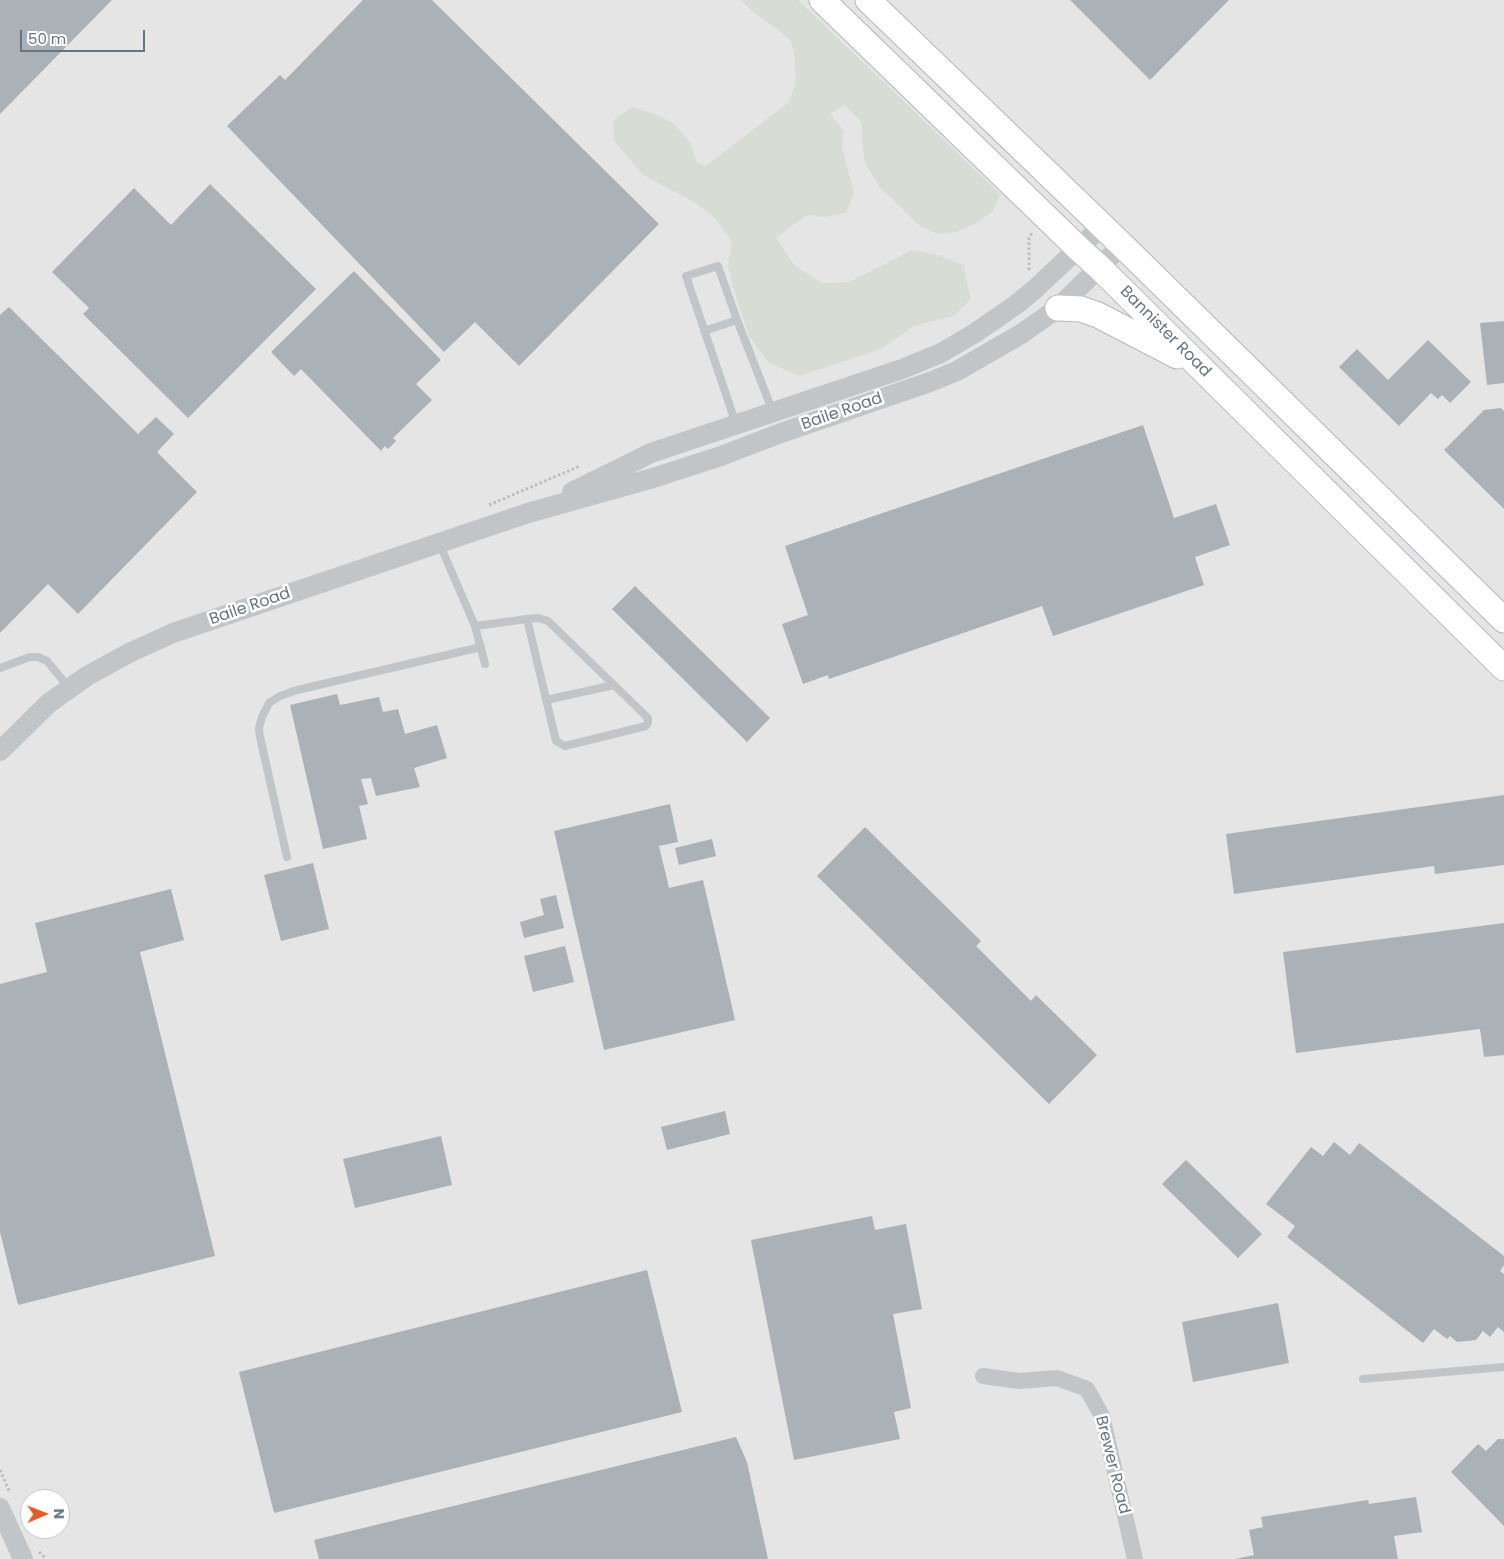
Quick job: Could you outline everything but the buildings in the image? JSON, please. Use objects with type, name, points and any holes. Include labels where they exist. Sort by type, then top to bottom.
[{"type":"main road","name":"Bannister Road","points":[[822,0],[1100,268],[1504,668]]},
{"type":"main road","name":"Bannister Road","points":[[868,0],[1122,245],[1504,620]]},
{"type":"main road","points":[[1058,308],[1081,309],[1098,315],[1200,367]]},
{"type":"street","name":"Baile Road","points":[[528,514],[651,453],[941,353],[975,333],[1017,304],[1102,226]]},
{"type":"street","name":"Baile Road","points":[[0,751],[49,703],[87,676],[131,652],[173,633],[528,514],[721,456],[957,371],[1022,334],[1058,308],[1122,245]]},
{"type":"street","points":[[773,412],[781,433]]},
{"type":"street","points":[[736,424],[745,446]]},
{"type":"street","name":"Brewer Road","points":[[984,1376],[1020,1382],[1057,1378],[1087,1389],[1102,1416],[1135,1559]]},
{"type":"street","points":[[0,1508],[23,1559]]},
{"type":"lane","points":[[736,424],[686,276],[718,266],[729,300],[773,412]]},
{"type":"lane","points":[[704,331],[737,320]]},
{"type":"lane","points":[[439,543],[475,626],[485,664]]},
{"type":"lane","points":[[475,626],[527,619],[538,618],[548,621],[648,718],[646,726],[565,746],[560,745],[556,741],[527,619]]},
{"type":"lane","points":[[287,857],[260,737],[259,728],[262,717],[269,704],[280,696],[297,690],[480,647]]},
{"type":"lane","points":[[0,668],[30,657],[38,657],[47,661],[70,689]]},
{"type":"lane","points":[[546,700],[614,685]]},
{"type":"lane","points":[[1363,1379],[1504,1367]]},
{"type":"path","points":[[1027,277],[1030,267],[1029,238],[1032,233]]},
{"type":"path","points":[[485,507],[584,464]]},
{"type":"shaded area","points":[[0,0],[1504,0],[1504,1559],[0,1559]]},
{"type":"shaded area","points":[[741,0],[798,0],[1000,194],[993,211],[976,223],[956,232],[937,234],[917,224],[880,188],[865,163],[862,122],[844,105],[830,114],[844,131],[842,148],[854,193],[846,213],[826,217],[807,215],[776,238],[795,266],[822,283],[849,282],[912,250],[938,255],[964,265],[971,299],[954,316],[914,326],[881,349],[799,376],[768,362],[749,336],[728,265],[732,242],[717,220],[696,203],[643,175],[614,140],[613,120],[632,107],[652,113],[673,123],[690,142],[696,161],[706,166],[789,102],[796,82],[794,53],[790,39]]}]
